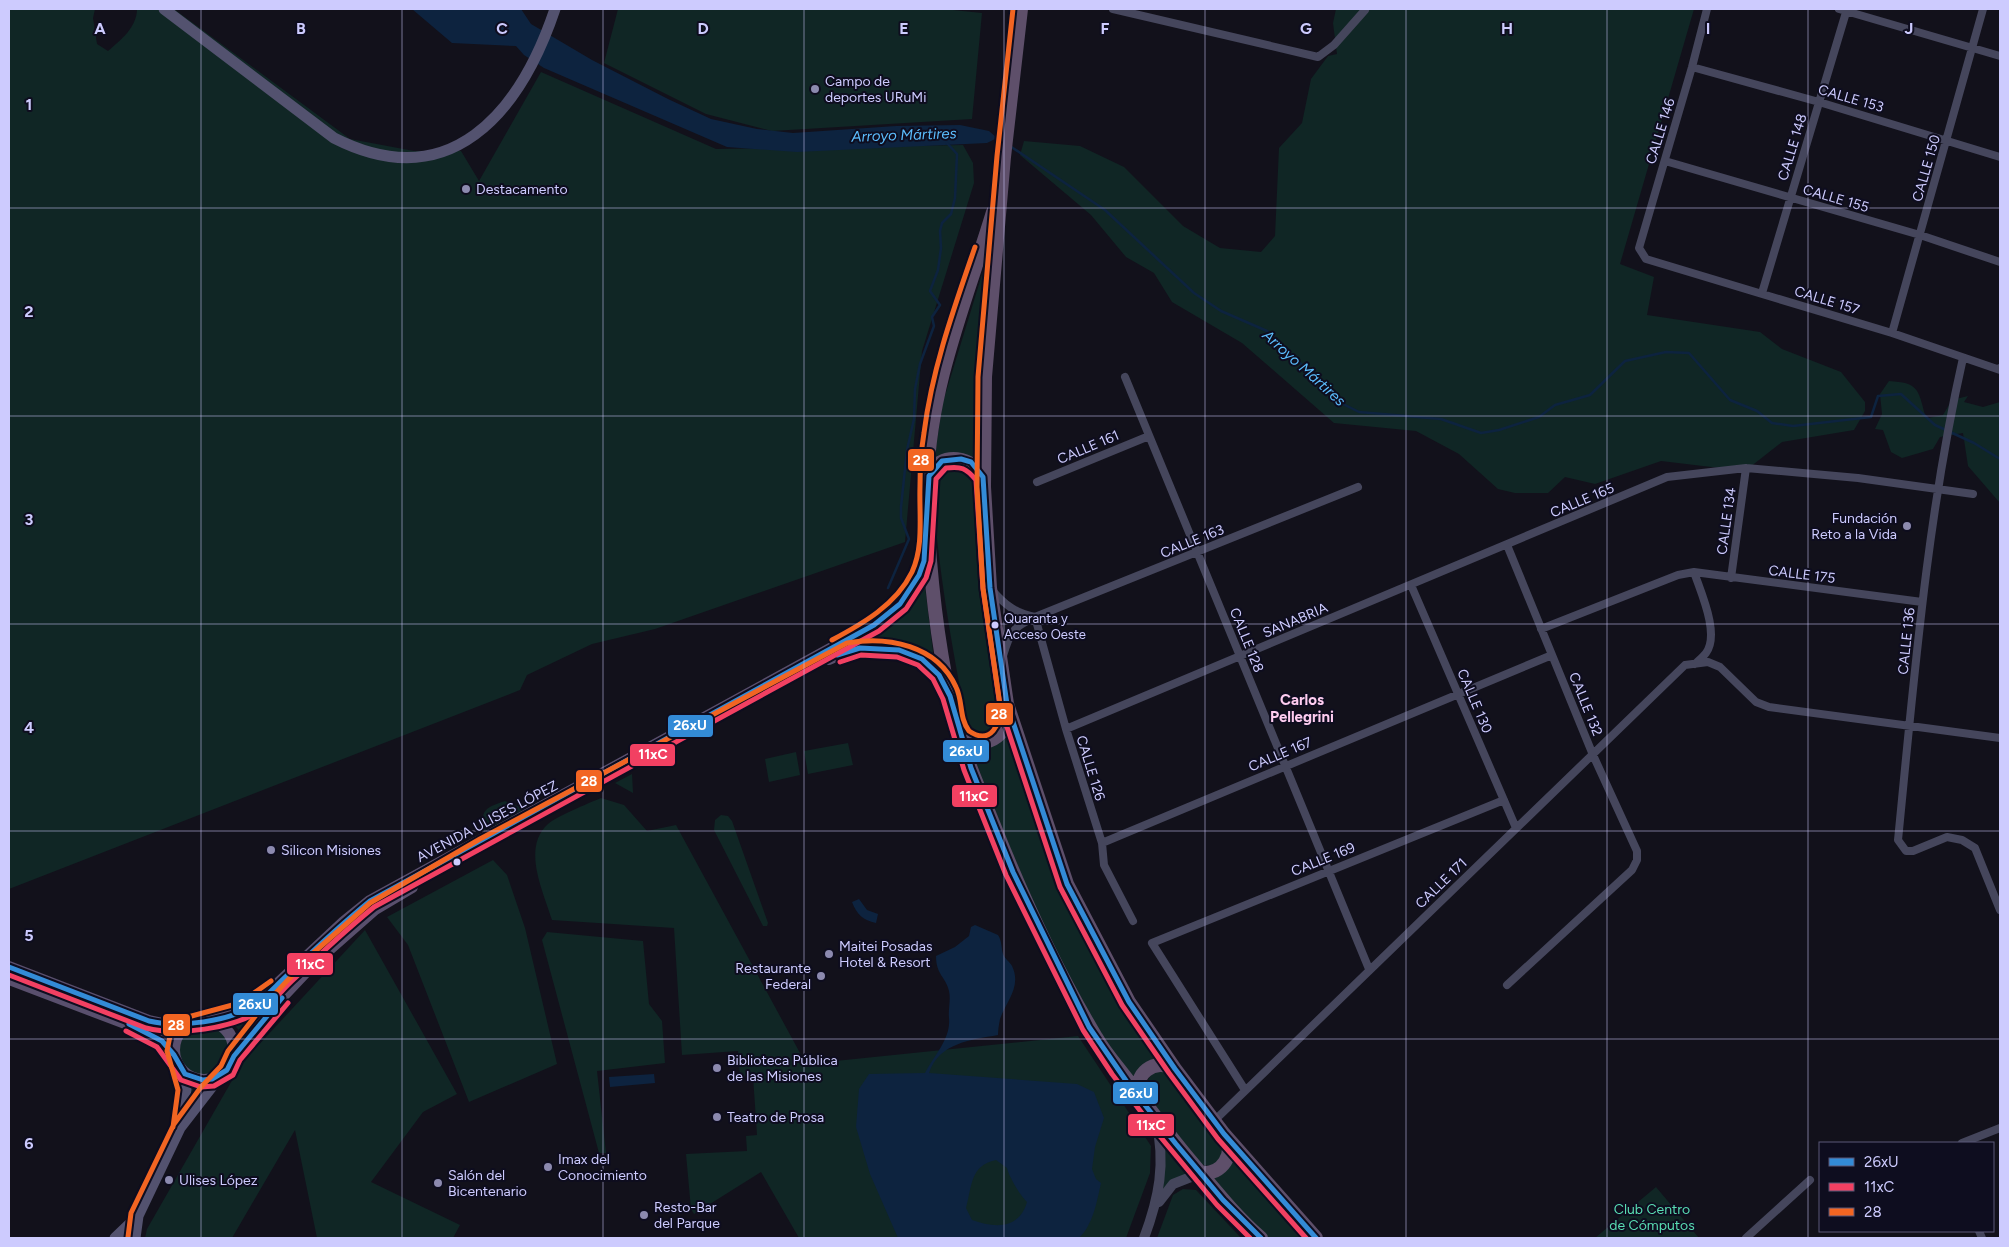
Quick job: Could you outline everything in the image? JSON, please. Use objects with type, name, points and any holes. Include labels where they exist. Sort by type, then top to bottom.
[{"type":"highway","points":[[956,723],[966,738],[982,743],[991,741],[1004,730],[1008,722],[990,588],[984,487],[987,343],[1004,158],[1021,9]]},
{"type":"highway","points":[[1002,186],[948,348],[931,430],[927,487],[927,525],[934,617],[956,723],[1006,855],[1039,930],[1096,1038],[1156,1120],[1200,1173],[1262,1238]]},
{"type":"highway","points":[[927,487],[929,476],[934,467],[942,461],[952,458],[971,462],[978,469],[984,487]]},
{"type":"highway","points":[[1007,704],[1067,884],[1129,1002],[1175,1069],[1224,1134],[1316,1238]]},
{"type":"highway","points":[[1142,1099],[1139,1092],[1140,1078],[1149,1068],[1162,1064],[1175,1069]]},
{"type":"highway","points":[[1200,1173],[1216,1171],[1227,1160],[1229,1149],[1224,1134]]},
{"type":"main road","points":[[164,9],[334,138],[376,156],[417,158],[462,144],[487,127],[506,107],[547,32],[555,9]]},
{"type":"main road","name":"AVENIDA ULISES LÓPEZ","points":[[210,1020],[236,1013],[256,1004],[344,922],[370,901],[880,621],[900,604],[919,575],[924,561],[927,525]]},
{"type":"main road","name":"AVENIDA ULISES LÓPEZ","points":[[234,1056],[265,1015],[317,960],[375,909],[484,846],[841,653],[875,648],[903,651],[931,665],[949,690]]},
{"type":"main road","points":[[9,967],[149,1021],[186,1025]]},
{"type":"main road","points":[[9,978],[146,1031],[162,1041],[177,1061],[194,1078],[212,1079],[221,1075]]},
{"type":"main road","points":[[135,1238],[138,1216],[180,1128],[221,1075],[227,1070],[234,1056],[234,1046],[226,1029],[210,1020],[194,1021],[186,1025],[176,1038],[177,1061],[186,1089],[180,1128]]},
{"type":"main road","points":[[115,1238],[138,1216]]},
{"type":"street","points":[[1113,9],[1318,57],[1334,45],[1365,10]]},
{"type":"street","name":"CALLE 146","points":[[1646,259],[1639,248],[1707,9]]},
{"type":"street","name":"CALLE 150","points":[[1892,333],[1983,9]]},
{"type":"street","points":[[1844,10],[2000,56]]},
{"type":"street","name":"CALLE 148","points":[[1762,293],[1819,102],[1844,10]]},
{"type":"street","name":"CALLE 153","points":[[1692,67],[1819,102],[1947,140],[2000,158]]},
{"type":"street","name":"CALLE 155","points":[[1665,161],[1920,235],[2000,262]]},
{"type":"street","name":"CALLE 157","points":[[1646,259],[1892,333],[1962,358],[2000,369]]},
{"type":"street","name":"CALLE 136","points":[[1962,358],[1930,533],[1898,840],[1906,851],[1913,851],[1947,837],[1962,840],[1975,848],[2000,910]]},
{"type":"street","name":"CALLE 128","points":[[1125,377],[1369,969]]},
{"type":"street","name":"CALLE 161","points":[[1037,482],[1149,436]]},
{"type":"street","name":"CALLE 165","points":[[1507,545],[1667,477],[1746,468],[1858,478],[1973,494]]},
{"type":"street","name":"CALLE 134","points":[[1731,578],[1746,468]]},
{"type":"street","name":"CALLE 163","points":[[1000,666],[1008,637],[1015,627],[1035,617],[1358,487]]},
{"type":"street","name":"SANABRIA","points":[[1066,729],[1507,545]]},
{"type":"street","name":"CALLE 132","points":[[1507,545],[1593,755],[1637,851],[1637,860],[1632,870],[1507,985]]},
{"type":"street","points":[[1694,572],[1711,627],[1711,641],[1706,653],[1694,664]]},
{"type":"street","name":"CALLE 175","points":[[1541,629],[1678,575],[1694,572],[1922,602]]},
{"type":"street","name":"CALLE 130","points":[[1411,585],[1516,828]]},
{"type":"street","points":[[990,588],[1002,602],[1014,610],[1024,616],[1035,617]]},
{"type":"street","name":"CALLE 126","points":[[1035,617],[1066,729],[1102,843],[1104,865],[1134,921]]},
{"type":"street","name":"CALLE 167","points":[[1102,843],[1552,655]]},
{"type":"street","points":[[1694,664],[1708,662],[1720,667],[1756,702],[1769,707],[2000,738]]},
{"type":"street","name":"CALLE 171","points":[[1214,1120],[1685,665],[1694,664]]},
{"type":"street","name":"CALLE 169","points":[[1246,1090],[1152,943],[1504,800]]},
{"type":"street","points":[[1144,1238],[1155,1207],[1162,1161],[1161,1142],[1156,1120]]},
{"type":"street","points":[[1965,1142],[2000,1128]]},
{"type":"street","points":[[1155,1207],[1174,1184],[1200,1173]]},
{"type":"street","points":[[1746,1238],[1810,1180]]},
{"type":"green space","points":[[9,9],[95,9],[93,18],[97,44],[108,51],[123,38],[131,27],[137,9],[174,9],[350,139],[414,151],[461,151],[479,181],[541,72],[716,149],[963,145],[973,163],[974,183],[922,351],[905,542],[655,629],[592,644],[527,675],[520,690],[9,889]]},
{"type":"green space","name":"Campo de deportes URuMi","points":[[618,9],[943,9],[982,13],[972,119],[772,131],[706,114],[604,63]]},
{"type":"green space","points":[[1336,9],[1694,9],[1620,264],[1654,277],[1647,315],[1760,332],[1782,349],[1841,372],[1865,402],[1865,411],[1854,430],[1782,442],[1745,471],[1661,461],[1595,484],[1565,477],[1548,493],[1515,493],[1498,489],[1459,454],[1416,431],[1334,423],[1242,343],[1172,302],[1154,273],[1126,257],[1091,215],[1020,155],[1024,141],[1080,146],[1124,167],[1183,226],[1220,248],[1261,252],[1275,236],[1279,148],[1302,123],[1311,79],[1328,56],[1337,54],[1333,23]]},
{"type":"green space","points":[[991,245],[979,466],[934,460],[943,402]]},
{"type":"green space","points":[[1889,381],[1906,383],[1915,389],[1925,415],[1928,418],[1943,415],[1952,400],[1968,396],[1964,402],[1983,407],[2000,402],[2000,503],[1968,466],[1963,433],[1940,437],[1933,449],[1902,458],[1891,452],[1883,430],[1875,429],[1882,414],[1880,394]]},
{"type":"green space","points":[[955,469],[971,477],[978,493],[991,644],[1003,714],[996,731],[988,733],[977,731],[968,724],[951,639],[940,561],[936,526],[935,499],[937,483],[943,476]]},
{"type":"green space","points":[[924,579],[934,660],[905,646],[841,650],[536,814],[897,617]]},
{"type":"green space","points":[[1009,725],[1066,884],[1171,1066],[1136,1081],[1100,1035],[1042,928],[967,740],[975,744]]},
{"type":"green space","points":[[848,743],[853,765],[808,774],[804,751]]},
{"type":"green space","points":[[796,752],[800,775],[769,782],[765,759]]},
{"type":"green space","points":[[632,774],[633,793],[615,783]]},
{"type":"green space","points":[[601,798],[624,805],[647,831],[676,825],[806,1064],[1078,1036],[1151,1146],[1150,1173],[1126,1238],[799,1238],[761,1172],[694,1214],[691,1209],[686,1154],[747,1151],[746,1136],[757,1135],[753,1076],[740,1077],[738,1051],[682,1055],[674,928],[552,920],[540,884],[535,858],[536,845],[540,834],[553,821]]},
{"type":"green space","points":[[505,801],[525,809],[483,831],[483,818],[486,810]]},
{"type":"green space","points":[[721,815],[728,816],[732,821],[768,923],[767,926],[763,926],[714,830],[715,820]]},
{"type":"green space","points":[[493,860],[507,875],[525,928],[557,1064],[469,1102],[408,945],[387,917]]},
{"type":"green space","points":[[373,906],[242,1039],[238,1029],[230,1021],[259,1007]]},
{"type":"green space","points":[[365,930],[457,1094],[423,1112],[371,1182],[460,1225],[453,1238],[317,1238],[295,1130],[232,1238],[145,1238],[147,1229],[242,1063]]},
{"type":"green space","points":[[547,932],[643,941],[649,1004],[662,1021],[665,1063],[597,1071],[606,1153],[599,1153],[542,940]]},
{"type":"green space","points":[[204,1025],[218,1029],[225,1036],[229,1050],[225,1064],[218,1071],[204,1075],[190,1071],[183,1064],[179,1050],[183,1036],[190,1029]]},
{"type":"green space","points":[[1159,1070],[1173,1073],[1225,1143],[1219,1162],[1209,1166],[1201,1164],[1147,1098],[1145,1092],[1146,1084],[1149,1078]]},
{"type":"green space","points":[[192,1082],[206,1085],[187,1112]]},
{"type":"green space","points":[[1163,1138],[1192,1174],[1160,1196]]},
{"type":"green space","points":[[1234,1156],[1309,1238],[1268,1238],[1256,1230],[1208,1175],[1227,1170]]},
{"type":"green space","name":"Club Centro de Cómputos","points":[[1656,1187],[1699,1238],[1595,1238]]},
{"type":"green space","points":[[1183,1189],[1196,1190],[1241,1238],[1157,1238],[1173,1195]]},
{"type":"water","name":"Arroyo Mártires","points":[[412,9],[521,9],[531,24],[592,60],[711,119],[757,129],[793,133],[896,126],[960,125],[989,131],[997,138],[987,143],[797,152],[727,147],[544,68],[524,55],[516,46],[452,43]]},
{"type":"water","points":[[859,899],[867,910],[878,914],[876,923],[867,920],[856,910],[852,902]]},
{"type":"water","points":[[975,925],[998,935],[1003,954],[1015,973],[1012,994],[1000,1019],[998,1035],[966,1041],[948,1049],[940,1055],[929,1073],[1077,1084],[1094,1092],[1104,1118],[1095,1147],[1092,1169],[1096,1179],[1101,1183],[1091,1220],[1079,1238],[898,1238],[870,1174],[856,1127],[859,1089],[869,1074],[925,1073],[945,1040],[949,1026],[949,991],[946,982],[939,972],[936,956],[955,947],[969,936],[971,927]],"holes":[[[996,1160],[1007,1168],[1015,1186],[1027,1202],[1023,1211],[1018,1218],[1005,1224],[980,1223],[972,1220],[966,1208],[971,1185],[977,1172],[987,1163]]]},
{"type":"water","points":[[654,1074],[655,1083],[610,1087],[609,1077]]},
{"type":"waterway","points":[[888,588],[909,539],[901,518],[901,507],[907,450],[914,419],[915,389],[920,364],[934,326],[932,317],[940,305],[930,291],[938,270],[941,248],[940,231],[942,223],[951,214],[955,198],[957,154],[947,143]]},
{"type":"waterway","name":"Arroyo Mártires","points":[[1010,146],[1105,210],[1194,293],[1221,311],[1267,331],[1341,403],[1359,412],[1441,419],[1481,433],[1499,430],[1539,417],[1555,405],[1590,395],[1625,361],[1666,352],[1689,353],[1730,400],[1757,411],[1772,423],[1793,426],[1871,417],[1878,396],[1901,394],[1935,425],[1974,443],[2000,459]]},
{"type":"transit line","name":"28","points":[[128,1237],[131,1213],[174,1124],[201,1087],[221,1066],[228,1051],[260,1010],[312,954],[370,903],[480,839],[847,643],[879,641],[910,647],[924,653],[937,661],[948,673],[958,692],[964,721],[969,731],[983,736],[993,731],[999,719],[1000,705],[983,588],[977,487],[978,377],[997,156],[1013,9]]},
{"type":"transit line","name":"28","points":[[832,640],[866,620],[888,604],[905,584],[916,562],[920,541],[921,459],[932,386],[959,293],[975,247]]},
{"type":"transit line","name":"26xU","points":[[9,967],[149,1021],[175,1024],[204,1022],[245,1010],[265,997],[329,936],[370,901],[874,625],[900,604],[919,575],[924,561],[929,476],[942,461],[961,459],[971,462],[983,477],[990,588],[1007,704],[1067,884],[1129,1002],[1175,1069],[1224,1134],[1316,1238]]},
{"type":"transit line","name":"11xC","points":[[9,975],[146,1028],[189,1031],[220,1026],[249,1017],[270,1003],[323,951],[374,907],[879,631],[906,609],[926,578],[931,561],[936,479],[946,468],[956,467],[966,470],[976,480],[983,589],[1000,706],[1060,887],[1122,1005],[1169,1073],[1218,1139],[1306,1238]]},
{"type":"transit line","name":"26xU","points":[[837,655],[860,648],[899,650],[922,659],[939,675],[950,696],[971,768],[1013,872],[1089,1027],[1129,1085],[1176,1144],[1223,1200],[1261,1238]]},
{"type":"transit line","name":"11xC","points":[[840,662],[861,655],[897,657],[918,665],[933,679],[943,699],[964,770],[1006,875],[1083,1030],[1112,1074],[1158,1134],[1217,1205],[1250,1238]]},
{"type":"transit line","name":"28","points":[[173,1127],[178,1090],[167,1051],[171,1031],[178,1023],[188,1017],[240,1003],[271,981]]},
{"type":"transit line","name":"26xU","points":[[129,1024],[162,1041],[174,1055],[185,1074],[203,1080],[212,1079],[227,1070],[234,1056],[282,998]]},
{"type":"transit line","name":"11xC","points":[[126,1031],[157,1047],[181,1080],[201,1087],[214,1086],[233,1075],[240,1060],[288,1003]]},
{"type":"place","name":"Campo de deportes URuMi","points":[[815,89]]},
{"type":"place","name":"Destacamento","points":[[466,189]]},
{"type":"place","name":"Fundación Reto a la Vida","points":[[1907,526]]},
{"type":"place","name":"Quaranta y Acceso Oeste","points":[[995,625]]},
{"type":"place","name":"Silicon Misiones","points":[[271,850]]},
{"type":"place","name":"Maitei Posadas Hotel & Resort","points":[[829,954]]},
{"type":"place","name":"Restaurante Federal","points":[[821,976]]},
{"type":"place","name":"Biblioteca Pública de las Misiones","points":[[717,1068]]},
{"type":"place","name":"Teatro de Prosa","points":[[717,1117]]},
{"type":"place","name":"Imax del Conocimiento","points":[[548,1167]]},
{"type":"place","name":"Ulises López","points":[[169,1180]]},
{"type":"place","name":"Salón del Bicentenario","points":[[438,1183]]},
{"type":"place","name":"Resto-Bar del Parque","points":[[644,1215]]},
{"type":"district","name":"Carlos Pellegrini","points":[[1302,708]]}]
